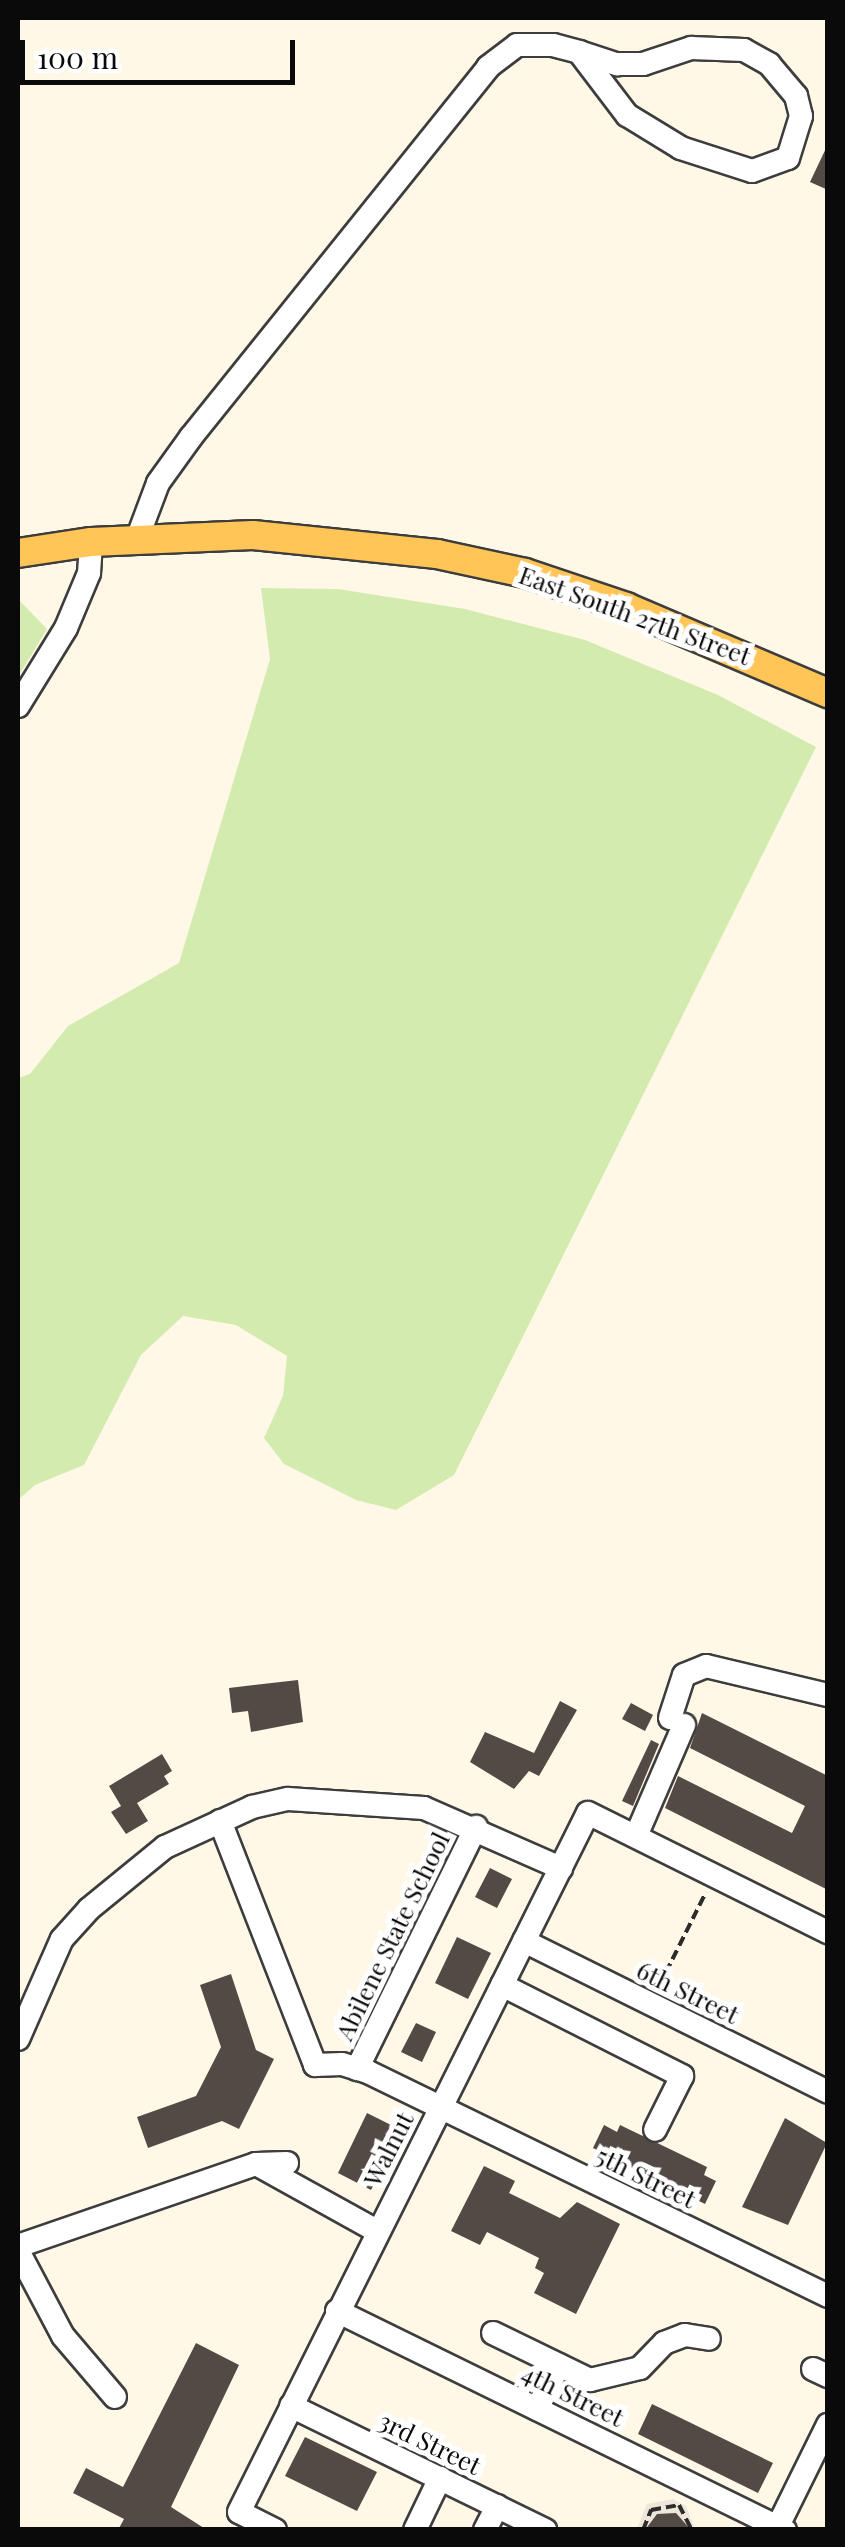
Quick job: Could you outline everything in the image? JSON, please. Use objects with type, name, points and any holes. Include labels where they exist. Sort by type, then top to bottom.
[{"type":"main road","name":"East South 27th Street","points":[[18,553],[136,538],[332,539],[524,573],[748,655],[828,693]]},
{"type":"street","points":[[136,538],[158,483],[190,437],[488,67],[517,45],[578,52],[643,64],[691,48],[744,50],[769,64],[796,96],[801,116],[788,158],[752,170],[681,148],[628,115],[578,52]]},
{"type":"street","points":[[18,706],[66,628],[89,574],[92,542]]},
{"type":"street","points":[[828,1694],[706,1666],[684,1674],[677,1721],[636,1836],[828,1932]]},
{"type":"street","name":"Abilene State School","points":[[18,2039],[46,1968],[90,1909],[152,1857],[220,1821],[288,1798],[424,1808],[476,1827],[561,1868]]},
{"type":"street","name":"Walnut","points":[[275,2530],[239,2512],[588,1813],[636,1836]]},
{"type":"street","name":"Abilene State School","points":[[220,1821],[321,2073],[362,2070],[441,2107]]},
{"type":"street","name":"Abilene State School","points":[[362,2070],[476,1827]]},
{"type":"street","name":"6th Street","points":[[524,1942],[828,2092]]},
{"type":"street","points":[[502,1985],[682,2076],[655,2130]]},
{"type":"street","name":"5th Street","points":[[441,2107],[828,2296]]},
{"type":"street","points":[[115,2397],[63,2336],[18,2249],[256,2164],[287,2162]]},
{"type":"street","points":[[256,2164],[377,2231]]},
{"type":"street","name":"4th Street","points":[[337,2311],[781,2528]]},
{"type":"street","points":[[492,2334],[590,2380],[640,2368],[664,2344],[685,2335],[709,2340]]},
{"type":"street","points":[[537,2408],[559,2365]]},
{"type":"street","name":"3rd Street","points":[[292,2406],[545,2530]]},
{"type":"street","points":[[781,2528],[828,2425]]},
{"type":"street","points":[[415,2530],[440,2478]]},
{"type":"street","points":[[485,2530],[496,2506]]},
{"type":"path","points":[[650,2004],[715,1876]]},
{"type":"path","points":[[643,2530],[650,2510],[679,2506],[692,2530]]},
{"type":"green space","points":[[261,588],[338,589],[465,609],[585,640],[718,695],[816,747],[454,1475],[396,1510],[356,1500],[284,1464],[264,1438],[283,1396],[287,1356],[236,1325],[183,1316],[141,1355],[84,1465],[35,1485],[18,1500],[18,1078],[30,1074],[68,1026],[179,963],[270,659]]},
{"type":"green space","points":[[18,599],[47,629],[18,677]]},
{"type":"shaded area","points":[[673,2499],[686,2506],[695,2529],[637,2529],[647,2504]]},
{"type":"building","points":[[828,144],[828,190],[810,182]]},
{"type":"building","points":[[298,1680],[303,1722],[251,1732],[248,1711],[232,1713],[229,1688]]},
{"type":"building","points":[[560,1701],[577,1710],[539,1776],[529,1771],[514,1789],[470,1762],[485,1732],[534,1753]]},
{"type":"building","points":[[631,1703],[653,1715],[645,1731],[622,1719]]},
{"type":"building","points":[[702,1713],[828,1776],[828,1890],[665,1808],[678,1776],[792,1833],[805,1806],[690,1748]]},
{"type":"building","points":[[651,1740],[659,1744],[633,1806],[622,1801]]},
{"type":"building","points":[[162,1754],[172,1771],[164,1776],[169,1784],[137,1803],[148,1821],[126,1834],[111,1812],[121,1806],[109,1786]]},
{"type":"building","points":[[490,1868],[512,1879],[497,1908],[475,1897]]},
{"type":"building","points":[[457,1937],[491,1953],[468,1999],[435,1983]]},
{"type":"building","points":[[231,1974],[256,2050],[274,2059],[239,2129],[222,2121],[148,2148],[137,2117],[196,2096],[221,2047],[200,1985]]},
{"type":"building","points":[[416,2023],[436,2032],[422,2062],[401,2052]]},
{"type":"building","points":[[367,2113],[401,2130],[391,2150],[398,2160],[382,2169],[371,2190],[338,2173]]},
{"type":"building","points":[[785,2118],[827,2143],[788,2225],[742,2207]]},
{"type":"building","points":[[604,2125],[617,2132],[620,2125],[707,2167],[704,2175],[716,2181],[705,2204],[593,2148]]},
{"type":"building","points":[[484,2166],[515,2181],[509,2193],[560,2218],[577,2202],[620,2224],[576,2314],[534,2293],[544,2273],[535,2268],[539,2258],[487,2232],[480,2245],[451,2231]]},
{"type":"building","points":[[196,2343],[239,2365],[171,2507],[207,2530],[118,2530],[124,2519],[73,2493],[86,2468],[123,2487]]},
{"type":"building","points":[[652,2404],[773,2463],[758,2493],[638,2434]]},
{"type":"building","points":[[305,2437],[377,2472],[357,2511],[285,2476]]},
{"type":"building","points":[[676,2513],[691,2530],[645,2530],[657,2514]]}]
